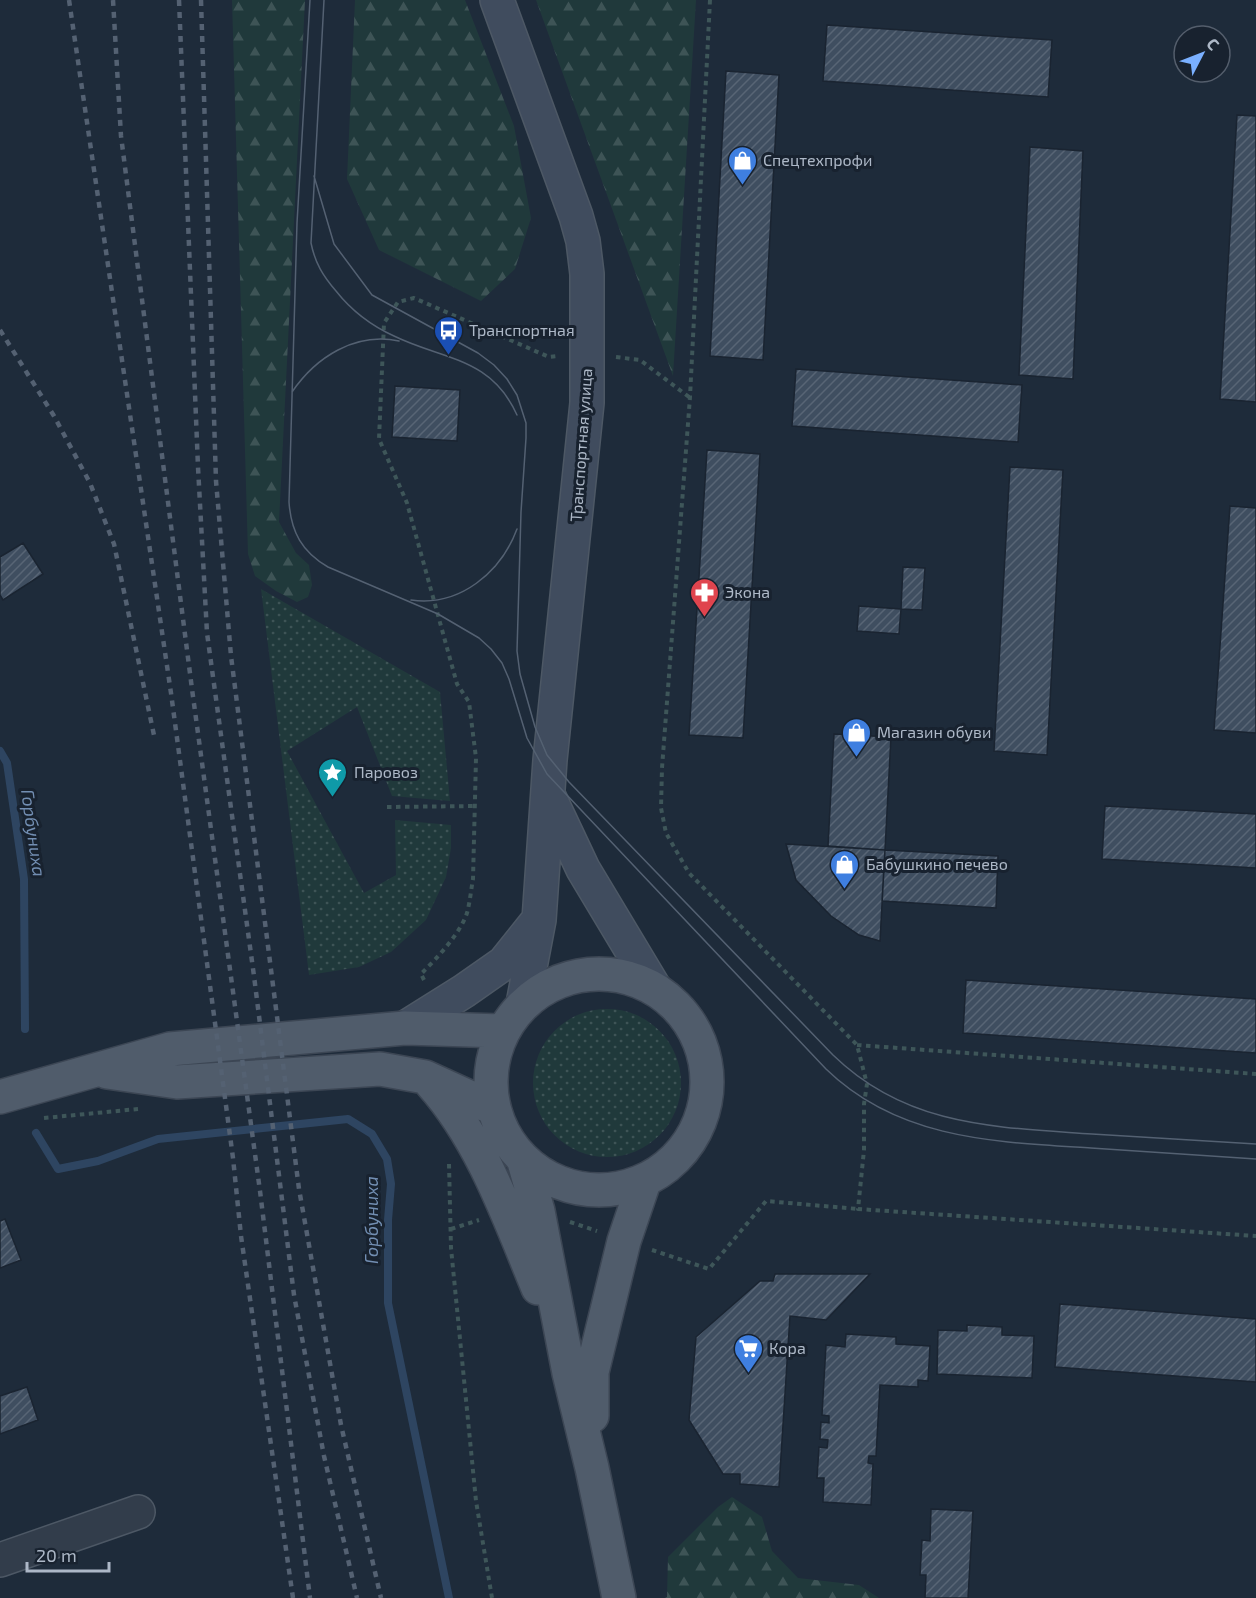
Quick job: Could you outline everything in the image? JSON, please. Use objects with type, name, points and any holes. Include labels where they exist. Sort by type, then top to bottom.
[{"type":"main road","name":"Транспортная улица","points":[[497,0],[581,233],[587,274],[588,403],[550,760],[539,920],[523,1004]]},
{"type":"main road","points":[[549,796],[583,868],[655,989]]},
{"type":"main road","points":[[405,1028],[504,963],[539,920]]},
{"type":"main road","points":[[586,974],[622,976],[655,989],[676,1005],[692,1025],[703,1049],[708,1082],[703,1115],[688,1145],[665,1169],[644,1182],[613,1190],[581,1190],[550,1180],[524,1162],[505,1137],[493,1108],[490,1082],[493,1055],[502,1031],[523,1004],[552,983],[586,974]]},
{"type":"main road","points":[[0,1097],[170,1049],[405,1028],[502,1031]]},
{"type":"main road","points":[[96,1071],[177,1082],[380,1069],[425,1077],[493,1108]]},
{"type":"main road","points":[[425,1077],[457,1114],[481,1159],[506,1211],[542,1297],[569,1373]]},
{"type":"main road","points":[[524,1162],[538,1210],[569,1373],[592,1468],[619,1598]]},
{"type":"main road","points":[[592,1468],[592,1372],[624,1241],[644,1182]]},
{"type":"street","points":[[0,1560],[138,1512]]},
{"type":"path","points":[[710,0],[690,397],[662,768],[661,808],[666,833],[689,873],[857,1045],[867,1084],[858,1209],[1256,1236]]},
{"type":"path","points":[[438,1008],[421,974],[445,950],[466,915],[473,879],[476,758],[469,702],[457,684],[407,503],[379,439],[384,323],[398,302],[414,298],[549,357],[587,353],[640,360],[690,397]]},
{"type":"path","points":[[387,807],[475,806]]},
{"type":"path","points":[[857,1045],[1256,1074]]},
{"type":"path","points":[[457,1114],[449,1133],[451,1248],[476,1501],[492,1598]]},
{"type":"green space","points":[[232,0],[305,0],[279,522],[296,553],[309,565],[312,585],[308,597],[297,602],[255,576],[248,554]]},
{"type":"green space","points":[[355,0],[465,0],[514,126],[531,218],[515,269],[481,301],[379,250],[347,179]]},
{"type":"green space","points":[[536,0],[696,0],[673,376]]},
{"type":"green space","points":[[261,589],[440,692],[450,801],[392,796],[357,707],[287,751],[364,893],[396,875],[395,820],[451,825],[451,848],[446,877],[426,920],[391,952],[359,967],[309,975]]},
{"type":"green space","points":[[607,1009],[621,1010],[635,1015],[659,1031],[675,1055],[680,1069],[680,1097],[675,1111],[659,1135],[635,1151],[621,1156],[607,1157],[593,1156],[579,1151],[555,1135],[539,1111],[534,1097],[533,1083],[534,1069],[539,1055],[555,1031],[579,1015],[593,1010]]},
{"type":"green space","points":[[732,1497],[762,1517],[772,1551],[798,1578],[859,1585],[879,1598],[665,1598],[667,1597],[668,1557],[718,1507]]},
{"type":"building","points":[[827,25],[1052,40],[1048,97],[823,81]]},
{"type":"building","points":[[726,71],[779,75],[763,360],[710,356]]},
{"type":"building","points":[[1237,115],[1256,116],[1256,402],[1220,399]]},
{"type":"building","points":[[1030,147],[1083,151],[1073,379],[1019,375]]},
{"type":"building","points":[[796,369],[1022,385],[1018,442],[792,426]]},
{"type":"building","points":[[395,386],[460,390],[457,441],[392,437]]},
{"type":"building","points":[[707,450],[760,454],[743,738],[689,735]]},
{"type":"building","points":[[1010,467],[1063,470],[1047,755],[994,751]]},
{"type":"building","points":[[1230,506],[1256,508],[1256,733],[1214,730]]},
{"type":"building","points":[[23,543],[43,574],[3,600],[0,595],[0,557]]},
{"type":"building","points":[[903,567],[925,568],[922,610],[901,609]]},
{"type":"building","points":[[859,606],[901,609],[899,634],[857,631]]},
{"type":"building","points":[[834,734],[891,737],[885,850],[828,846]]},
{"type":"building","points":[[1105,806],[1256,814],[1256,868],[1102,859]]},
{"type":"building","name":"Бабушкино печево","points":[[786,844],[885,850],[880,941],[859,935],[831,916],[796,880]]},
{"type":"building","points":[[885,850],[998,856],[996,908],[882,901]]},
{"type":"building","points":[[966,980],[1256,999],[1256,1053],[963,1033]]},
{"type":"building","points":[[5,1219],[21,1260],[0,1268],[0,1221]]},
{"type":"building","points":[[775,1274],[870,1274],[826,1320],[790,1316],[779,1487],[740,1484],[740,1474],[723,1474],[689,1420],[696,1337],[760,1281],[773,1281]]},
{"type":"building","points":[[1060,1304],[1256,1319],[1256,1382],[1055,1367]]},
{"type":"building","points":[[967,1325],[1002,1327],[1002,1335],[1034,1336],[1032,1378],[937,1374],[938,1330],[967,1331]]},
{"type":"building","points":[[846,1334],[896,1337],[896,1344],[930,1346],[928,1381],[918,1380],[918,1387],[880,1385],[876,1456],[869,1456],[868,1463],[873,1464],[871,1505],[823,1502],[824,1478],[817,1478],[819,1447],[827,1448],[828,1440],[820,1439],[821,1422],[829,1423],[829,1416],[822,1415],[826,1345],[845,1347]]},
{"type":"building","points":[[27,1387],[38,1420],[0,1434],[0,1396]]},
{"type":"building","points":[[931,1509],[973,1511],[968,1598],[925,1598],[926,1575],[920,1575],[922,1540],[930,1541]]},
{"type":"waterway","name":"Горбуниха","points":[[0,751],[7,763],[24,879],[25,1029]]},
{"type":"waterway","name":"Горбуниха","points":[[36,1133],[58,1169],[98,1161],[158,1139],[348,1119],[372,1134],[387,1159],[391,1184],[388,1220],[388,1303],[449,1598]]},
{"type":"tram line","points":[[310,0],[297,223],[289,502],[295,532],[305,548],[328,567],[438,614],[479,638],[491,649],[502,663],[527,738],[547,774],[826,1069],[854,1093],[917,1124],[985,1139],[1055,1146],[1256,1159]]},
{"type":"tram line","points":[[324,0],[311,243],[317,263],[336,291],[362,317],[394,336],[448,356],[480,371],[506,396],[517,415]]},
{"type":"tram line","points":[[314,176],[334,244],[372,295],[478,353],[494,365],[517,395],[526,423],[517,651],[520,674],[535,727],[547,755],[569,782],[833,1055],[861,1079],[891,1097],[922,1110],[954,1119],[1021,1129],[1256,1144]]},
{"type":"tram line","points":[[292,392],[313,368],[338,350],[367,340],[399,341]]},
{"type":"tram line","points":[[411,600],[429,601],[446,598],[476,583],[501,559],[517,529]]},
{"type":"railway","points":[[69,0],[171,693],[233,1158],[241,1236],[293,1598]]},
{"type":"railway","points":[[113,0],[121,136],[192,689],[260,1191],[310,1598]]},
{"type":"railway","points":[[179,0],[207,633],[254,976],[294,1295],[324,1456],[357,1598]]},
{"type":"railway","points":[[201,0],[216,481],[231,656],[299,1189],[341,1425],[381,1598]]},
{"type":"railway","points":[[0,330],[54,416],[90,483],[114,544],[155,740]]},
{"type":"place","name":"Спецтехпрофи","points":[[742,186]]},
{"type":"place","name":"Транспортная","points":[[448,356]]},
{"type":"place","name":"Экона","points":[[704,618]]},
{"type":"place","name":"Магазин обуви","points":[[856,758]]},
{"type":"place","name":"Паровоз","points":[[333,798]]},
{"type":"place","name":"Бабушкино печево","points":[[845,890]]},
{"type":"place","name":"Кора","points":[[748,1374]]}]
